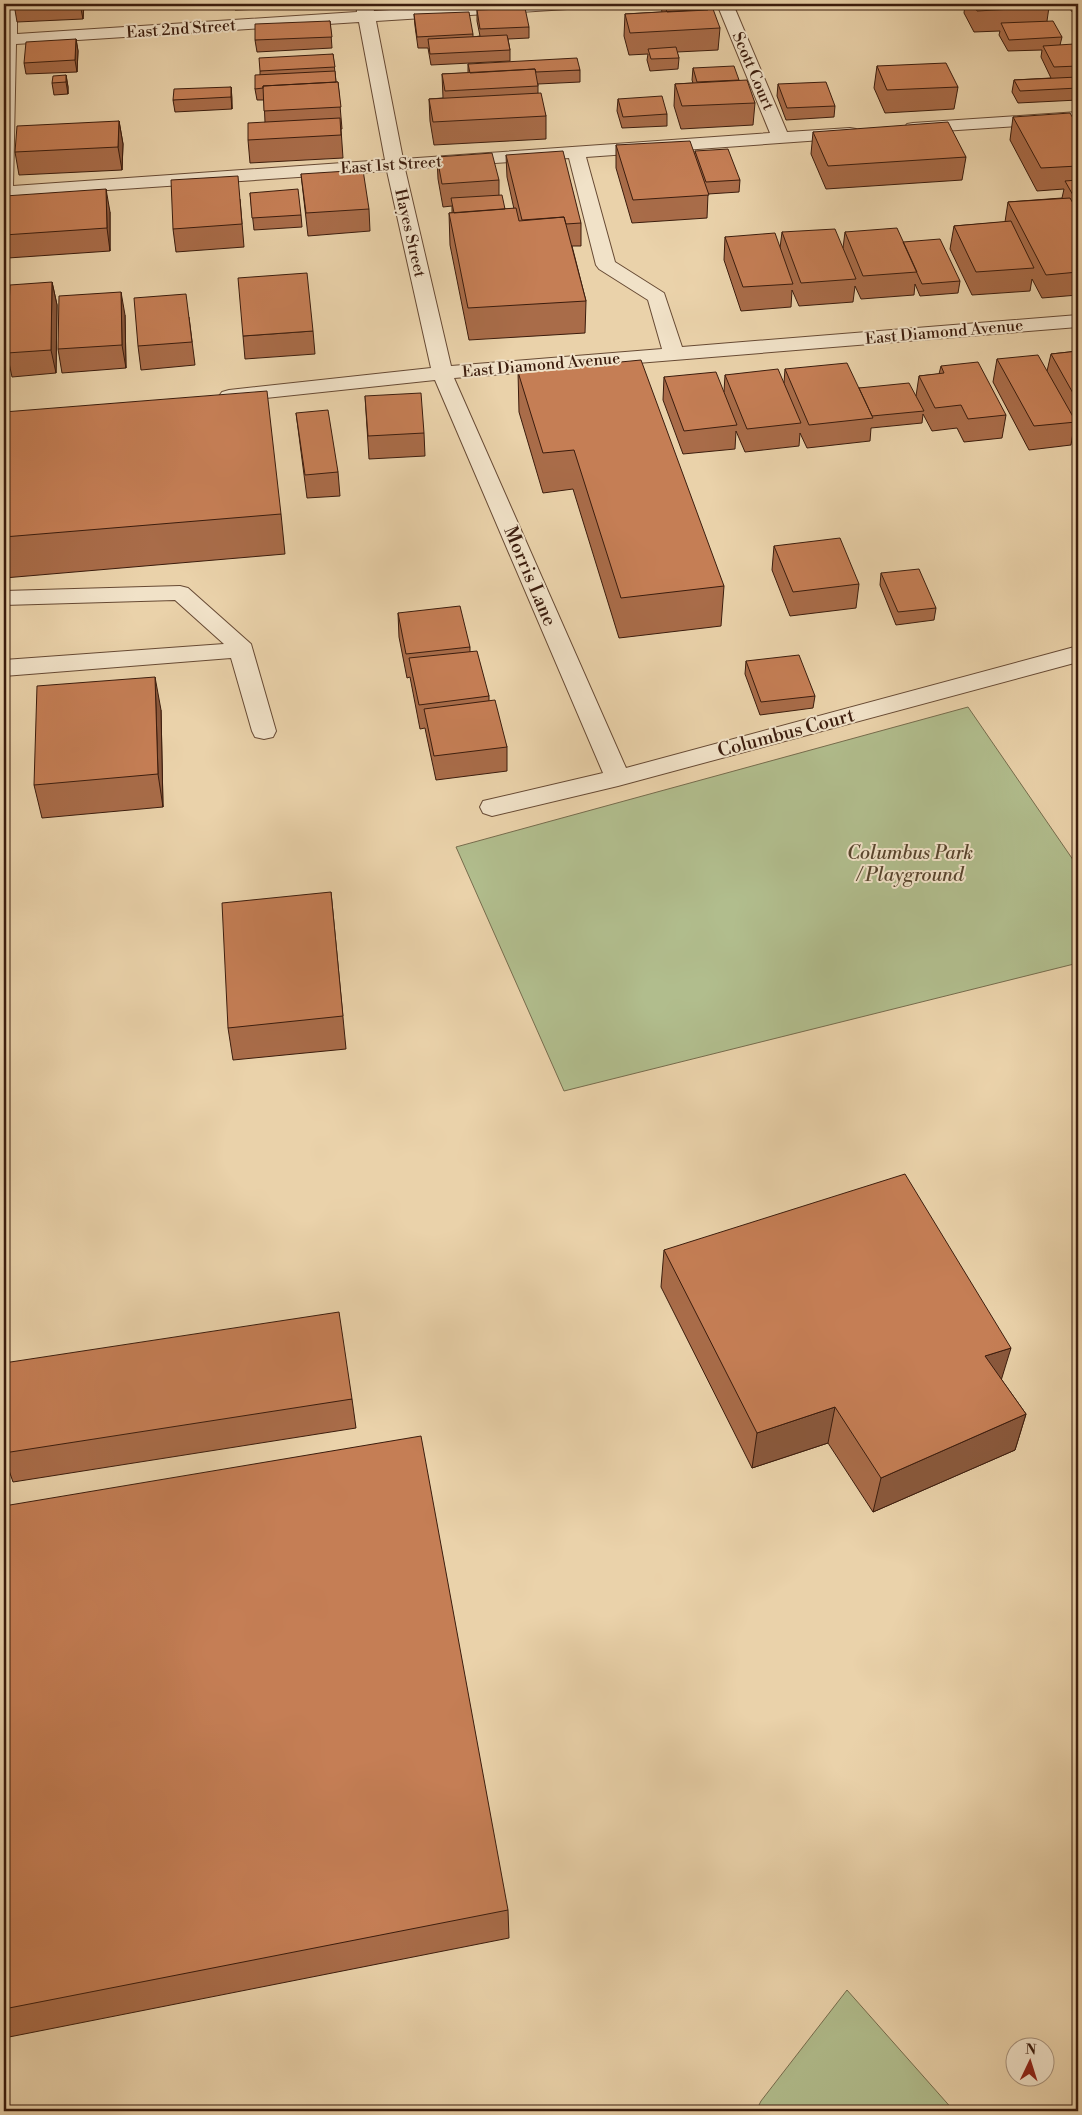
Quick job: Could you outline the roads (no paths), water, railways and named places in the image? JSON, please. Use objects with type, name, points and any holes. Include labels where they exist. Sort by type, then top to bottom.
[{"type":"street","points":[[4,192],[6,40],[9,4]]},
{"type":"street","name":"East 2nd Street","points":[[6,40],[365,10],[568,4]]},
{"type":"street","name":"Scott Court","points":[[725,4],[781,138]]},
{"type":"street","name":"Hayes Street","points":[[365,10],[395,165],[442,374]]},
{"type":"street","points":[[900,129],[1078,117]]},
{"type":"street","name":"East 1st Street","points":[[4,192],[870,131]]},
{"type":"street","points":[[576,152],[606,266],[657,297],[674,354]]},
{"type":"street","name":"East Diamond Avenue","points":[[208,398],[442,374],[1078,321]]},
{"type":"street","name":"Morris Lane","points":[[442,374],[618,778]]},
{"type":"street","points":[[4,598],[180,593],[239,644],[264,732]]},
{"type":"street","points":[[4,668],[241,650]]},
{"type":"street","name":"Columbus Court","points":[[492,807],[618,778],[1078,654]]},
{"type":"park label","name":"Columbus Park / Playground","points":[[910,864]]}]
